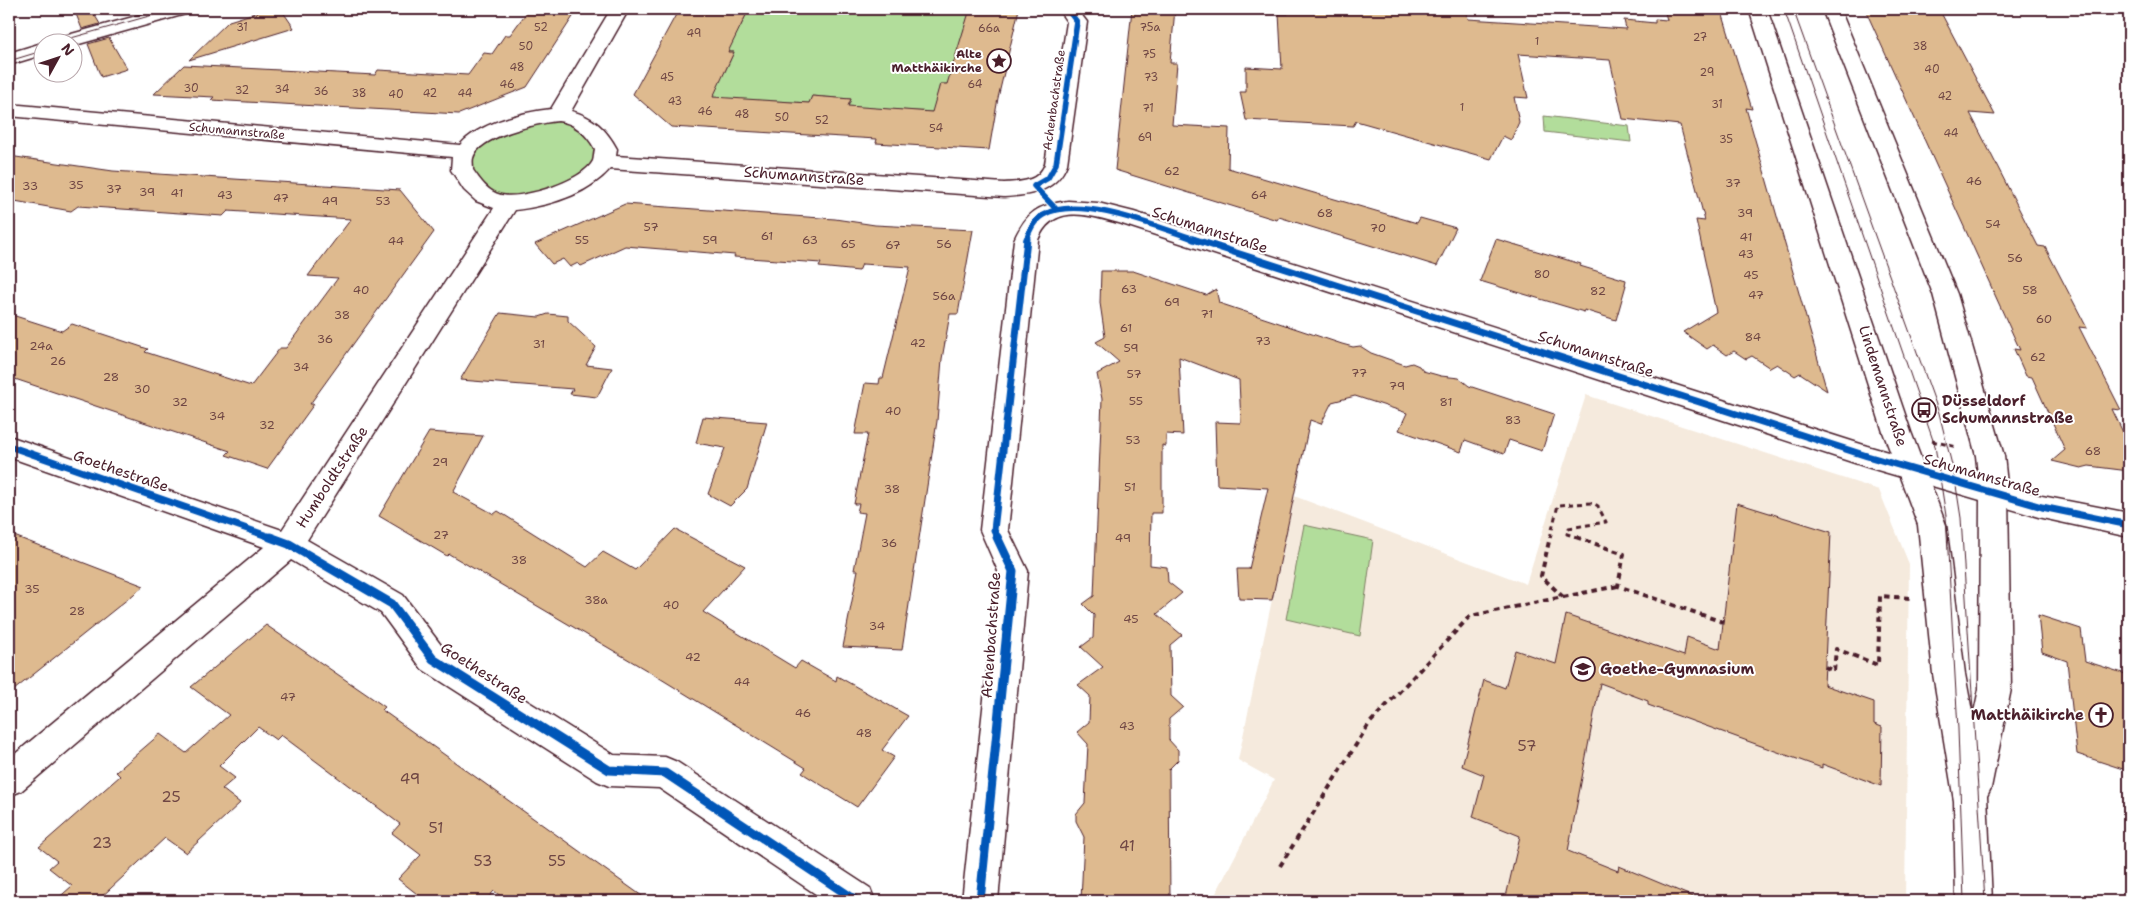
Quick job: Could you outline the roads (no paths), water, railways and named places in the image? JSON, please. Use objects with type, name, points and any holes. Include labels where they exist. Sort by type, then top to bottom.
[{"type":"street","points":[[82,37],[182,9]]},
{"type":"street","points":[[558,115],[620,9]]},
{"type":"street","name":"Achenbachstraße","points":[[1034,186],[1054,174],[1056,164],[1077,22],[1068,9]]},
{"type":"street","name":"Lindemannstraße","points":[[1758,9],[1897,432],[1913,470],[1932,525],[1949,674],[1971,801],[1974,901]]},
{"type":"street","name":"Lindemannstraße","points":[[1831,9],[1945,294],[1990,456],[1994,493],[1995,689],[1971,801]]},
{"type":"street","points":[[9,59],[32,52]]},
{"type":"street","name":"Schumannstraße","points":[[9,110],[464,152]]},
{"type":"street","points":[[558,115],[578,119],[586,124],[595,132],[607,148],[603,162],[593,175],[533,201],[508,203],[486,198],[470,183],[460,166],[460,160],[464,152],[481,138],[505,127],[536,117],[558,115]]},
{"type":"street","name":"Schumannstraße","points":[[603,162],[1004,190],[1034,186]]},
{"type":"street","name":"Humboldtstraße","points":[[9,780],[289,544],[508,203]]},
{"type":"street","name":"Schumannstraße","points":[[1056,209],[1083,207],[1126,217],[1913,470],[2064,512],[2129,525]]},
{"type":"street","name":"Achenbachstraße","points":[[980,901],[1013,571],[994,530],[995,520],[1026,240],[1033,224],[1056,209]]},
{"type":"street","name":"Goethestraße","points":[[9,446],[289,544],[392,604],[433,658],[609,770],[665,774],[857,901]]},
{"type":"tram line","points":[[82,35],[174,9]]},
{"type":"tram line","points":[[169,15],[190,9]]},
{"type":"tram line","points":[[1784,9],[1935,446],[1946,516],[1958,729],[1964,901]]},
{"type":"tram line","points":[[1793,9],[1939,413],[1954,473],[1961,518],[1985,901]]},
{"type":"tram line","points":[[9,61],[32,54]]},
{"type":"place","name":"Alte Matthäikirche","points":[[999,61]]},
{"type":"place","name":"Düsseldorf Schumannstraße","points":[[1924,410]]},
{"type":"place","name":"Goethe-Gymnasium","points":[[1583,669]]},
{"type":"place","name":"Matthäikirche","points":[[2101,715]]}]
